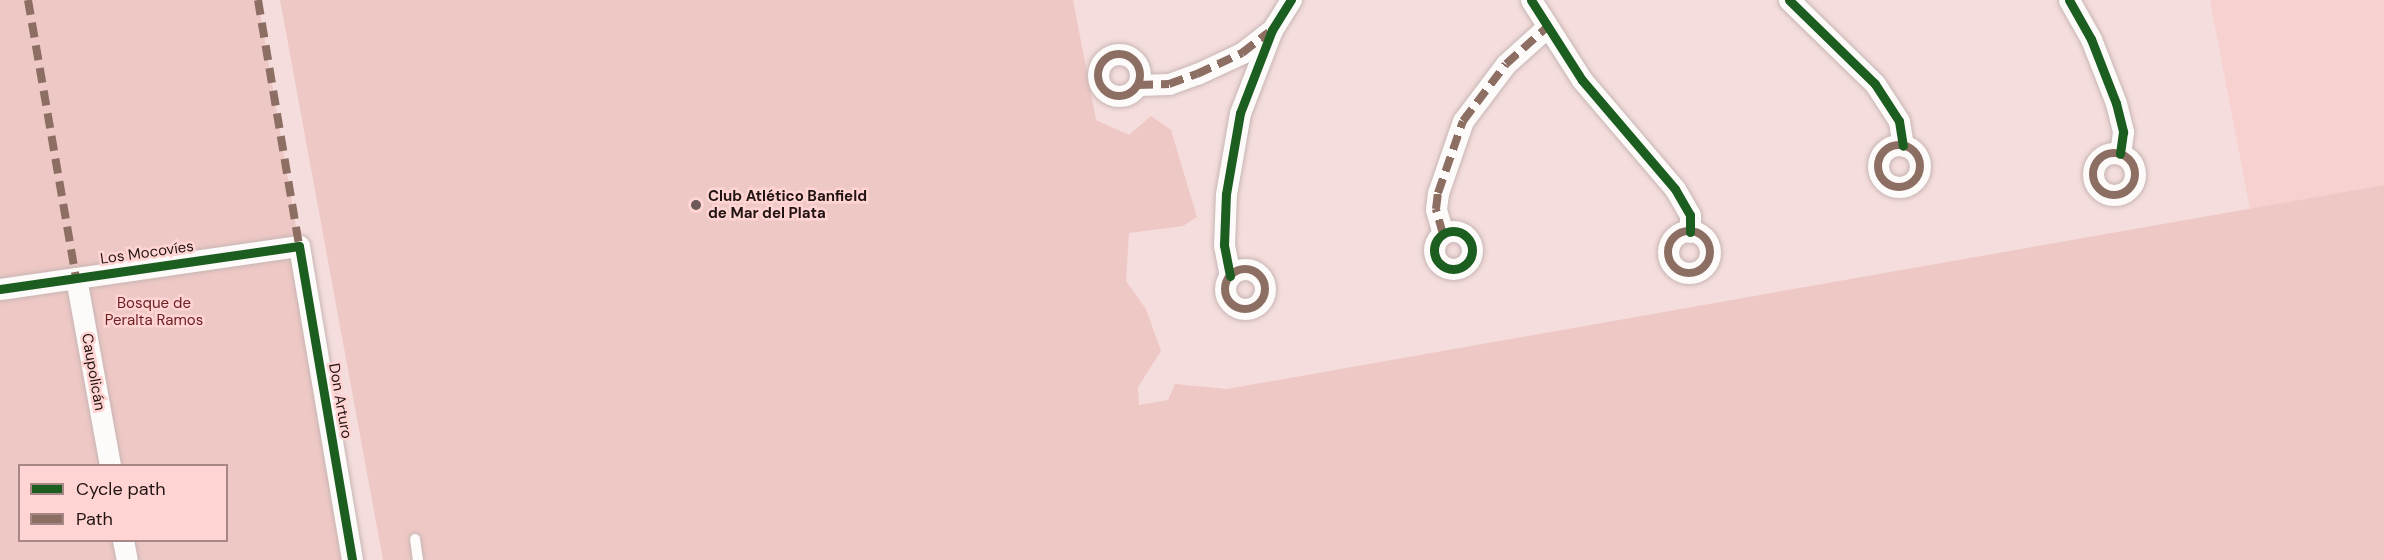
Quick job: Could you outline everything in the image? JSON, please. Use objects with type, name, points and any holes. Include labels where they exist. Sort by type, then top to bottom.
[{"type":"street","points":[[1230,276],[1224,246],[1231,159],[1252,76],[1272,30],[1291,0]]},
{"type":"street","points":[[1530,0],[1546,28],[1603,106],[1675,189],[1690,215],[1690,232]]},
{"type":"street","points":[[1789,0],[1875,84],[1899,121],[1903,146]]},
{"type":"street","points":[[2069,0],[2113,92],[2123,132],[2120,154]]},
{"type":"street","points":[[1443,234],[1436,209],[1438,193],[1463,122],[1506,64],[1546,28]]},
{"type":"street","points":[[1138,85],[1169,84],[1197,74],[1242,53],[1272,30]]},
{"type":"street","name":"Los Mocovíes","points":[[0,289],[298,246]]},
{"type":"street","name":"Don Arturo","points":[[298,246],[352,560]]},
{"type":"street","name":"Caupolicán","points":[[76,278],[110,464]]},
{"type":"street","points":[[123,542],[127,560]]},
{"type":"lane","points":[[415,539],[418,560]]},
{"type":"shaded area","points":[[2210,0],[2384,0],[2384,185],[2250,209]]},
{"type":"green space","name":"Bosque de Peralta Ramos","points":[[0,0],[258,0],[352,560],[0,560]]},
{"type":"green space","points":[[280,0],[1073,0],[1096,120],[1129,135],[1151,116],[1171,130],[1197,217],[1183,226],[1129,233],[1126,281],[1146,309],[1161,351],[1138,387],[1139,405],[1168,400],[1175,384],[1227,389],[2384,185],[2384,560],[383,560]]},
{"type":"marked path","points":[[28,0],[76,278]]},
{"type":"marked path","points":[[258,0],[299,246]]},
{"type":"marked path","points":[[1443,234],[1436,209],[1438,193],[1463,121],[1506,64],[1546,28]]},
{"type":"marked path","points":[[1138,85],[1169,84],[1197,74],[1242,53],[1269,32]]},
{"type":"marked path","points":[[1119,54],[1127,55],[1134,60],[1139,67],[1140,75],[1139,83],[1134,90],[1127,95],[1119,96],[1111,95],[1104,90],[1099,83],[1098,75],[1099,67],[1104,60],[1111,55],[1119,54]]},
{"type":"marked path","points":[[1899,145],[1914,151],[1920,166],[1914,181],[1899,187],[1884,181],[1878,166],[1884,151],[1899,145]]},
{"type":"marked path","points":[[2114,153],[2129,159],[2135,174],[2129,189],[2114,195],[2099,189],[2093,174],[2099,159],[2114,153]]},
{"type":"marked path","points":[[1689,231],[1704,237],[1710,252],[1704,267],[1689,273],[1674,267],[1668,252],[1674,237],[1689,231]]},
{"type":"marked path","points":[[1245,269],[1253,270],[1259,275],[1264,281],[1265,289],[1264,297],[1259,303],[1253,308],[1245,309],[1237,308],[1231,303],[1226,297],[1225,289],[1226,281],[1231,275],[1237,270],[1245,269]]},
{"type":"cycle path","points":[[1230,276],[1224,245],[1226,194],[1240,113],[1272,30],[1291,0]]},
{"type":"cycle path","points":[[1531,0],[1582,80],[1675,189],[1690,215],[1690,232]]},
{"type":"cycle path","points":[[1789,0],[1875,84],[1899,121],[1903,146]]},
{"type":"cycle path","points":[[2069,0],[2091,39],[2116,103],[2123,132],[2120,154]]},
{"type":"cycle path","points":[[1453,231],[1467,236],[1472,250],[1467,264],[1453,269],[1439,264],[1434,250],[1439,236],[1453,231]]},
{"type":"cycle path","points":[[0,289],[299,246],[352,560]]},
{"type":"place","name":"Club Atlético Banfield de Mar del Plata","points":[[696,205]]}]
